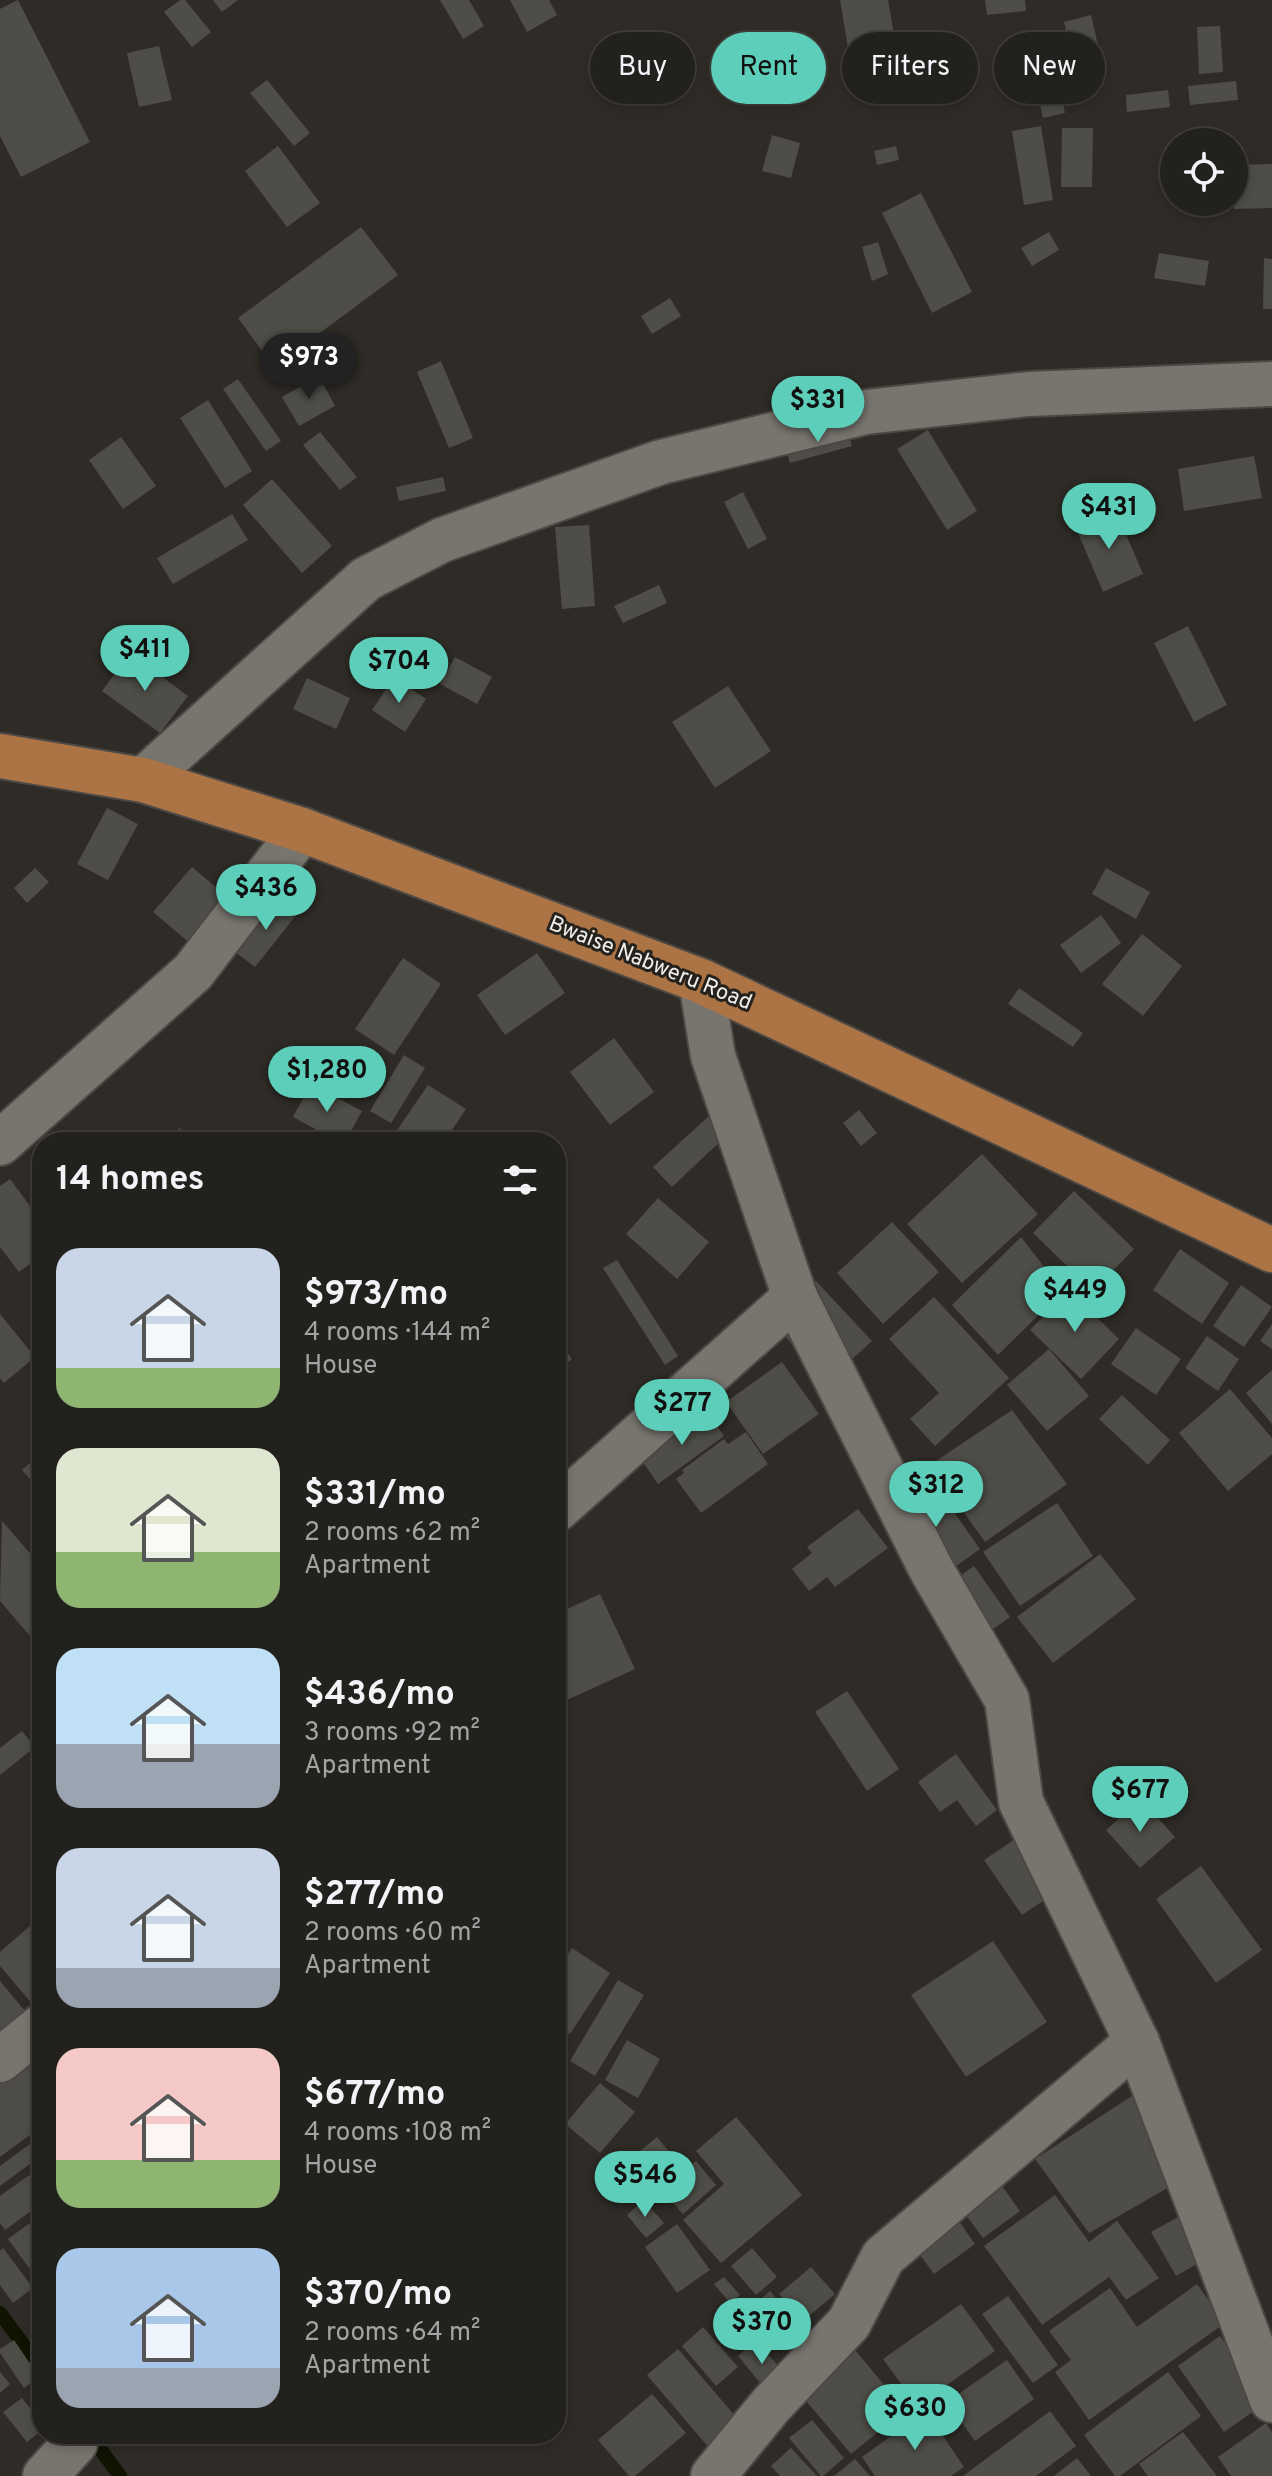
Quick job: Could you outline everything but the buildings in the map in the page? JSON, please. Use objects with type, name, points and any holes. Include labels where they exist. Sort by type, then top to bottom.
[{"type":"main road","name":"Bwaise Nabweru Road","points":[[0,756],[143,780],[302,830],[701,981],[1272,1250]]},
{"type":"street","points":[[143,780],[366,579],[442,540],[661,462],[866,412],[1029,394],[1272,384]]},
{"type":"street","points":[[0,1143],[193,972],[302,830]]},
{"type":"street","points":[[701,981],[713,1056],[795,1297],[931,1569],[1007,1700],[1021,1802],[1137,2042],[1272,2400]]},
{"type":"street","points":[[566,1501],[795,1297]]},
{"type":"street","points":[[0,2060],[32,2034]]},
{"type":"street","points":[[713,2476],[771,2405],[849,2323],[883,2257],[1137,2042]]},
{"type":"street","points":[[45,2476],[74,2444]]},
{"type":"waterway","points":[[0,2313],[32,2356]]},
{"type":"waterway","points":[[96,2444],[120,2476]]}]
